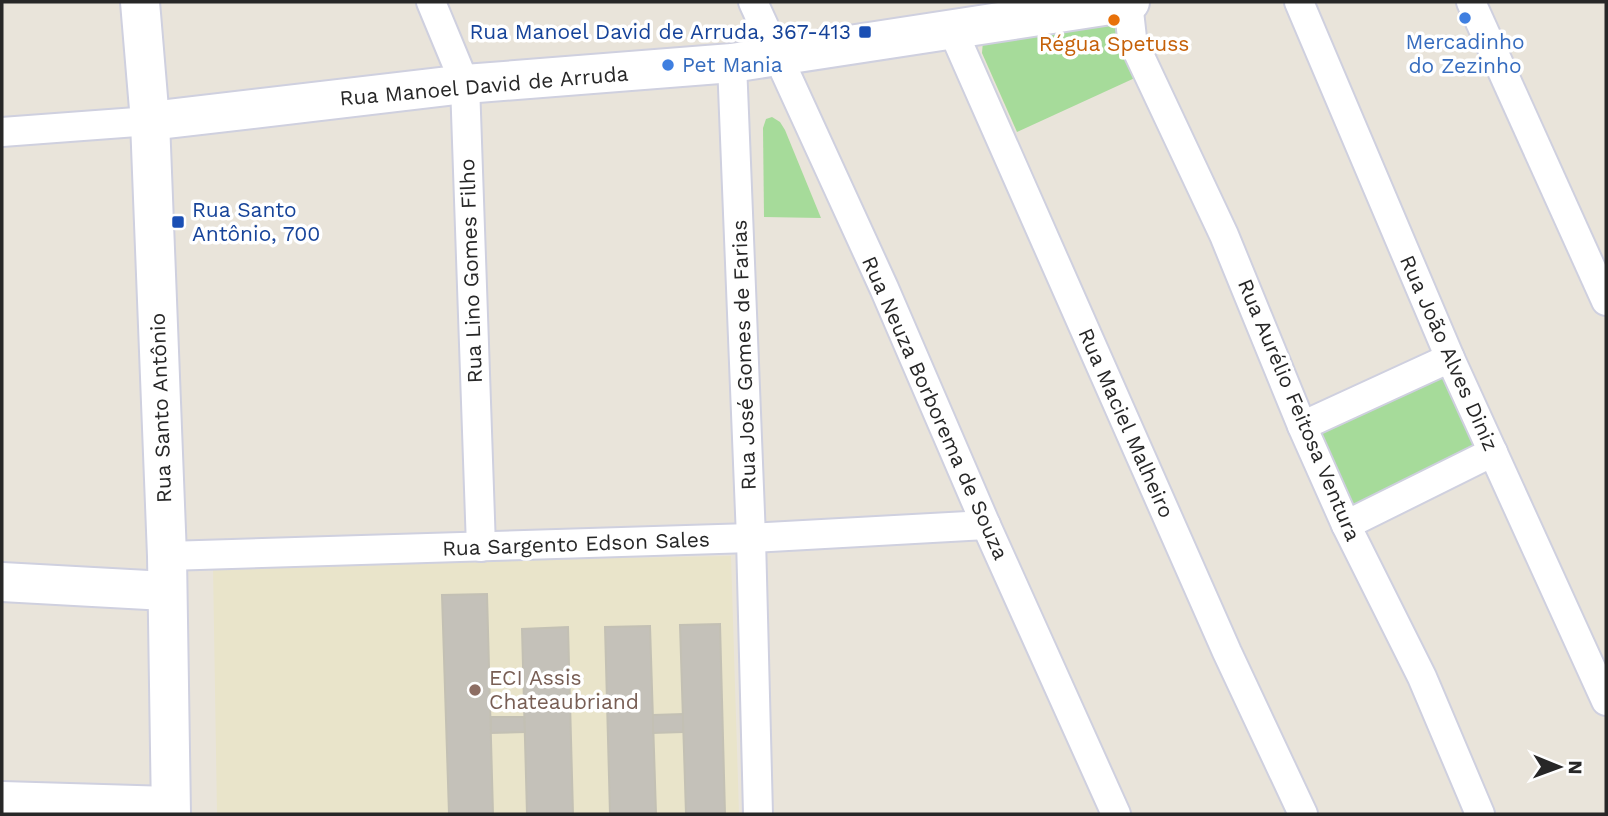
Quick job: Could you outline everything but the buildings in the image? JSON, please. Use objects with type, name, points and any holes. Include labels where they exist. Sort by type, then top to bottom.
[{"type":"main road","name":"Rua Santo Antônio","points":[[140,2],[150,121],[167,573],[170,810]]},
{"type":"main road","name":"Rua Manoel David de Arruda","points":[[150,121],[465,85],[732,63],[1129,2]]},
{"type":"main road","name":"Rua Sargento Edson Sales","points":[[2,582],[167,573]]},
{"type":"main road","points":[[2,801],[170,810]]},
{"type":"street","name":"Rua Lino Gomes Filho","points":[[431,2],[465,85],[481,547]]},
{"type":"street","name":"Rua Neuza Borborema de Souza","points":[[753,2],[884,288],[1116,814]]},
{"type":"street","name":"Rua Aurélio Feitosa Ventura","points":[[1129,2],[1132,37],[1137,50],[1224,235],[1302,426],[1346,525],[1422,677],[1480,814]]},
{"type":"street","name":"Rua João Alves Diniz","points":[[1299,2],[1450,358],[1606,701]]},
{"type":"street","points":[[1471,2],[1606,301]]},
{"type":"street","name":"Rua Maciel Malheiro","points":[[953,31],[1227,652],[1303,814]]},
{"type":"street","name":"Rua José Gomes de Farias","points":[[732,63],[751,538],[758,814]]},
{"type":"street","name":"Rua Manoel David de Arruda","points":[[2,132],[150,121]]},
{"type":"street","points":[[1302,426],[1450,358]]},
{"type":"street","points":[[1346,525],[1493,452]]},
{"type":"street","name":"Rua Sargento Edson Sales","points":[[167,573],[481,547],[751,538],[986,524]]},
{"type":"shaded area","name":"ECI Assis Chateaubriand","points":[[731,556],[739,814],[217,814],[213,566]]},
{"type":"green space","points":[[1117,18],[1137,77],[1017,132],[982,53],[983,41]]},
{"type":"green space","points":[[772,117],[780,122],[785,130],[821,218],[764,217],[763,128],[766,119]]},
{"type":"green space","points":[[1442,373],[1478,450],[1355,508],[1320,431]]},
{"type":"place","name":"Mercadinho do Zezinho","points":[[1465,18]]},
{"type":"place","name":"Régua Spetuss","points":[[1114,20]]},
{"type":"place","name":"Rua Manoel David de Arruda, 367-413","points":[[865,32]]},
{"type":"place","name":"Pet Mania","points":[[668,65]]},
{"type":"place","name":"Rua Santo Antônio, 700","points":[[178,222]]},
{"type":"place","name":"ECI Assis Chateaubriand","points":[[475,690]]}]
